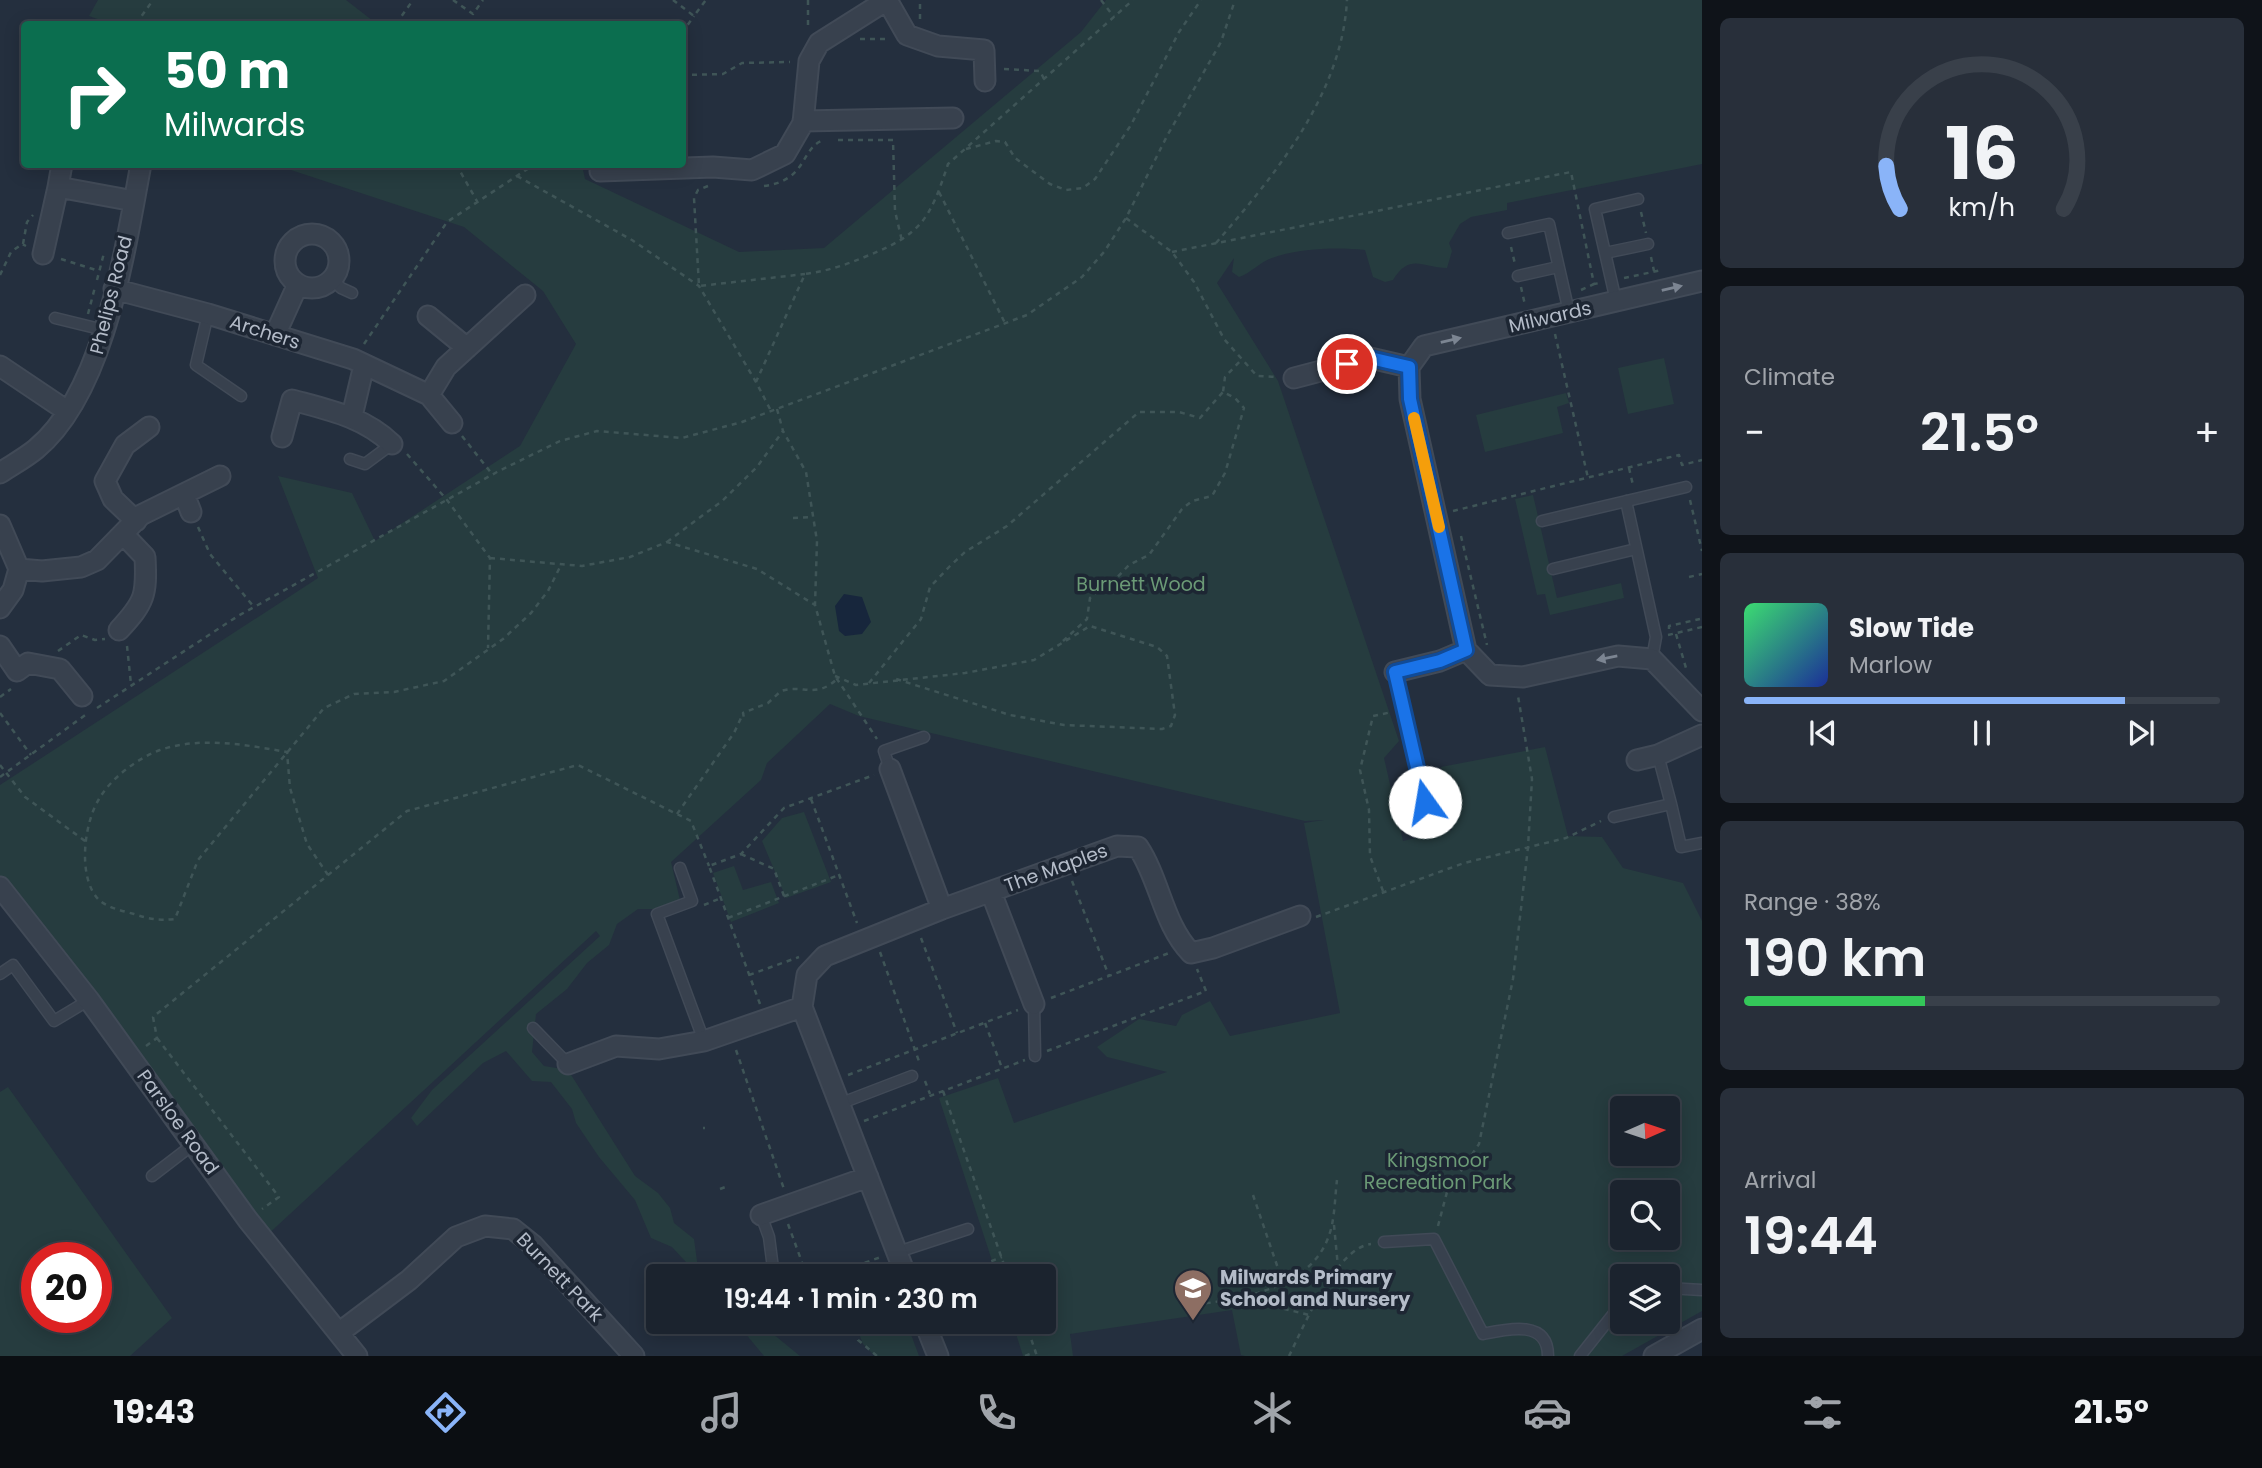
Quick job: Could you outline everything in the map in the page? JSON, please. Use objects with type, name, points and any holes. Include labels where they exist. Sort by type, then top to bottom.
[{"type":"street","points":[[686,168],[752,170],[785,154],[803,121],[809,61],[819,43],[887,0],[907,35],[938,46],[984,50],[985,75]]},
{"type":"street","points":[[803,121],[953,118]]},
{"type":"street","points":[[43,254],[61,168]]},
{"type":"street","name":"Phelips Road","points":[[0,473],[37,448],[67,411],[97,356],[94,328],[114,289],[140,168]]},
{"type":"street","points":[[600,171],[685,168]]},
{"type":"street","points":[[58,187],[134,201]]},
{"type":"street","points":[[310,233],[327,238],[338,253],[339,262],[332,279],[316,288],[298,284],[287,271],[285,254],[295,240],[310,233]]},
{"type":"street","name":"Milwards","points":[[1409,367],[1424,346],[1702,281]]},
{"type":"street","points":[[275,335],[298,284]]},
{"type":"street","name":"Archers","points":[[114,289],[208,314],[359,362],[429,395]]},
{"type":"street","points":[[452,423],[429,395],[446,367],[525,295]]},
{"type":"street","points":[[428,316],[467,348]]},
{"type":"street","points":[[1294,378],[1370,358],[1409,367],[1410,399],[1445,512],[1466,650],[1490,675],[1523,677],[1618,656],[1652,659],[1702,712]]},
{"type":"street","points":[[352,416],[359,362]]},
{"type":"street","points":[[0,366],[67,411]]},
{"type":"street","points":[[282,437],[292,400],[352,416],[379,431],[392,444]]},
{"type":"street","points":[[120,630],[142,605],[147,588],[145,557],[105,481],[125,445],[149,427]]},
{"type":"street","points":[[19,569],[42,571],[81,567],[97,560],[130,528],[187,503],[220,476]]},
{"type":"street","points":[[0,525],[19,569],[13,590],[0,608]]},
{"type":"street","points":[[1395,672],[1440,661],[1466,650]]},
{"type":"street","points":[[1,651],[17,671],[28,663],[61,669],[82,696]]},
{"type":"street","points":[[1637,760],[1658,755],[1702,735]]},
{"type":"street","points":[[887,760],[942,909]]},
{"type":"street","name":"The Maples","points":[[802,1007],[807,975],[825,956],[942,909],[1117,846],[1138,847],[1150,865],[1177,939],[1185,947]]},
{"type":"street","name":"Parsloe Road","points":[[0,887],[89,1000],[195,1143],[248,1220],[357,1356]]},
{"type":"street","name":"The Maples","points":[[991,892],[1034,1004]]},
{"type":"street","points":[[1185,947],[1191,953],[1213,948],[1300,916]]},
{"type":"street","points":[[568,1064],[616,1046],[659,1049],[704,1041],[802,1007],[868,1177],[889,1255],[896,1264]]},
{"type":"street","points":[[761,1215],[868,1177]]},
{"type":"street","name":"Burnett Park","points":[[340,1332],[409,1280],[456,1237],[485,1226],[513,1229],[533,1245],[634,1356]]},
{"type":"street","points":[[1654,1356],[1702,1329]]},
{"type":"lane","points":[[1616,301],[1595,209],[1639,198]]},
{"type":"lane","points":[[1508,233],[1549,224],[1558,267],[1560,314]]},
{"type":"lane","points":[[1605,253],[1648,244]]},
{"type":"lane","points":[[1518,276],[1558,267]]},
{"type":"lane","points":[[332,279],[341,288],[352,293]]},
{"type":"lane","points":[[208,314],[196,365],[241,396]]},
{"type":"lane","points":[[55,318],[94,328]]},
{"type":"lane","points":[[350,459],[365,464],[392,444]]},
{"type":"lane","points":[[1542,521],[1686,487]]},
{"type":"lane","points":[[1631,500],[1636,548],[1656,637],[1652,659]]},
{"type":"lane","points":[[1553,569],[1636,548]]},
{"type":"lane","points":[[1395,672],[1431,824]]},
{"type":"lane","points":[[887,760],[924,737]]},
{"type":"lane","points":[[1658,755],[1681,847],[1702,843]]},
{"type":"lane","points":[[1614,817],[1671,804]]},
{"type":"lane","points":[[680,868],[692,901],[657,914],[704,1041]]},
{"type":"lane","points":[[0,974],[13,965],[54,1021],[89,1000]]},
{"type":"lane","points":[[1034,1004],[1035,1056]]},
{"type":"lane","points":[[533,1028],[568,1064]]},
{"type":"lane","points":[[839,1104],[912,1076]]},
{"type":"lane","points":[[152,1176],[195,1143]]},
{"type":"lane","points":[[761,1215],[769,1237],[772,1264]]},
{"type":"lane","points":[[889,1255],[968,1229]]},
{"type":"lane","points":[[1384,1242],[1434,1239],[1483,1334],[1523,1327],[1537,1332],[1548,1346],[1548,1356]]},
{"type":"lane","points":[[1680,1289],[1702,1290]]},
{"type":"lane","points":[[1580,1356],[1610,1318]]},
{"type":"path","points":[[138,21],[153,0]]},
{"type":"path","points":[[398,21],[413,0]]},
{"type":"path","points":[[453,0],[473,14],[483,0]]},
{"type":"path","points":[[673,0],[695,16]]},
{"type":"path","points":[[686,28],[706,0]]},
{"type":"path","points":[[920,0],[920,21]]},
{"type":"path","points":[[1101,0],[1115,17]]},
{"type":"path","points":[[699,286],[832,270],[902,241],[924,220],[939,192],[948,164],[1133,0]]},
{"type":"path","points":[[965,149],[996,141],[1005,142],[1015,158],[1050,184],[1066,190],[1083,188],[1094,179],[1131,125],[1179,32],[1201,0]]},
{"type":"path","points":[[0,777],[131,684],[254,608],[492,474],[560,440],[597,431],[682,438],[777,409],[1027,314],[1082,276],[1104,252],[1126,218],[1167,136],[1221,42],[1235,0]]},
{"type":"path","points":[[1216,243],[1253,200],[1320,99],[1344,39],[1347,0]]},
{"type":"path","points":[[858,39],[898,39]]},
{"type":"path","points":[[686,75],[723,74],[742,63],[809,61]]},
{"type":"path","points":[[985,75],[1029,69],[1040,71],[1044,79]]},
{"type":"path","points":[[761,186],[784,183],[796,173],[816,142],[825,140],[824,121]]},
{"type":"path","points":[[838,140],[893,140],[895,211],[902,241]]},
{"type":"path","points":[[458,168],[478,203]]},
{"type":"path","points":[[359,362],[447,222],[529,168]]},
{"type":"path","points":[[1172,252],[1571,172],[1594,284],[1666,270]]},
{"type":"path","points":[[517,176],[632,240],[699,286],[771,411]]},
{"type":"path","points":[[699,286],[694,198],[698,190],[708,186]]},
{"type":"path","points":[[939,192],[1005,323]]},
{"type":"path","points":[[1126,218],[1172,252],[1194,282],[1224,339],[1257,376],[1294,378]]},
{"type":"path","points":[[0,275],[12,252],[22,244],[43,254],[100,271]]},
{"type":"path","points":[[94,328],[100,271],[106,247]]},
{"type":"path","points":[[756,382],[804,274]]},
{"type":"path","points":[[1560,314],[1588,478]]},
{"type":"path","points":[[869,683],[921,619],[930,587],[965,552],[1007,526],[1139,412],[1179,412],[1200,418],[1223,392],[1225,377],[1241,359]]},
{"type":"path","points":[[1059,646],[1087,619],[1090,598],[1098,591],[1106,589],[1129,565],[1149,555],[1182,509],[1192,501],[1212,496],[1225,473],[1244,408],[1235,398],[1223,392]]},
{"type":"path","points":[[709,866],[741,854],[784,808],[811,799],[887,760],[858,707],[836,677],[815,605],[817,541],[806,472],[783,431],[777,409]]},
{"type":"path","points":[[452,423],[492,474]]},
{"type":"path","points":[[490,558],[520,558],[582,566],[630,557],[667,542],[757,467],[783,431]]},
{"type":"path","points":[[392,444],[397,442],[447,500],[490,558],[488,648]]},
{"type":"path","points":[[1445,512],[1679,454],[1682,465],[1702,460]]},
{"type":"path","points":[[1629,468],[1631,500]]},
{"type":"path","points":[[740,483],[746,486]]},
{"type":"path","points":[[1686,487],[1702,551]]},
{"type":"path","points":[[187,503],[210,554],[254,608]]},
{"type":"path","points":[[1445,512],[1457,523]]},
{"type":"path","points":[[793,518],[813,517]]},
{"type":"path","points":[[1434,1239],[1447,1192],[1479,1144],[1513,979],[1528,847],[1532,779],[1461,536]]},
{"type":"path","points":[[667,542],[757,569],[815,605]]},
{"type":"path","points":[[287,752],[208,742],[160,750],[120,774],[98,800],[85,841],[86,878],[100,900],[116,909],[156,921],[175,919],[198,860],[324,708],[354,694],[394,692],[444,681],[531,613],[548,591],[561,565]]},
{"type":"path","points":[[1689,577],[1702,574]]},
{"type":"path","points":[[1700,619],[1670,626],[1668,636],[1702,627]]},
{"type":"path","points":[[836,677],[856,685],[896,679],[965,673],[1034,660],[1090,625],[1157,647],[1167,656],[1175,715],[1171,726],[1163,729],[1064,725],[1010,715],[896,679]]},
{"type":"path","points":[[34,664],[82,635],[103,641],[120,630],[130,651],[131,684]]},
{"type":"path","points":[[1676,634],[1686,669]]},
{"type":"path","points":[[677,814],[734,733],[741,718],[744,718],[743,713],[768,703],[781,691],[810,692],[828,687],[836,677]]},
{"type":"path","points":[[1383,891],[1370,856],[1369,810],[1360,770],[1373,716],[1404,710]]},
{"type":"path","points":[[0,713],[31,755]]},
{"type":"path","points":[[287,752],[290,788],[307,844],[328,875]]},
{"type":"path","points":[[0,765],[25,797],[85,841]]},
{"type":"path","points":[[248,1220],[279,1197],[157,1038],[153,1017],[407,811],[578,765],[691,821],[766,1019]]},
{"type":"path","points":[[811,799],[839,876],[869,938],[915,1049],[931,1096]]},
{"type":"path","points":[[1300,916],[1312,919],[1464,863],[1566,838],[1590,824],[1614,817]]},
{"type":"path","points":[[741,854],[774,869],[785,896]]},
{"type":"path","points":[[1066,864],[1109,976]]},
{"type":"path","points":[[728,918],[839,876]]},
{"type":"path","points":[[915,920],[957,1033]]},
{"type":"path","points":[[831,1081],[1185,947]]},
{"type":"path","points":[[985,1023],[1002,1068]]},
{"type":"path","points":[[729,1032],[803,1264]]},
{"type":"path","points":[[131,1057],[157,1038]]},
{"type":"path","points":[[943,1091],[1004,1264]]},
{"type":"path","points":[[1186,1306],[1245,1299],[1283,1283],[1304,1270],[1319,1253],[1331,1231],[1337,1180]]},
{"type":"path","points":[[720,1189],[728,1186]]},
{"type":"path","points":[[1253,1195],[1283,1283]]},
{"type":"path","points":[[1333,1218],[1338,1268]]},
{"type":"path","points":[[1289,1356],[1309,1315],[1338,1268],[1359,1245],[1384,1242]]},
{"type":"path","points":[[862,1264],[889,1255]]},
{"type":"path","points":[[984,1264],[1002,1257]]},
{"type":"path","points":[[1245,1299],[1309,1315]]},
{"type":"path","points":[[856,1334],[858,1340],[877,1356]]},
{"type":"path","points":[[1025,1356],[1036,1354],[1029,1334]]},
{"type":"green space","points":[[98,0],[346,0],[373,21],[103,21],[89,16]]},
{"type":"green space","points":[[1106,0],[1702,0],[1702,164],[1507,203],[1507,210],[1471,217],[1460,224],[1449,243],[1452,251],[1447,268],[1411,264],[1399,271],[1393,280],[1385,282],[1373,277],[1365,250],[1318,249],[1272,258],[1239,277],[1232,272],[1234,258],[1217,283],[1278,381],[1399,741],[1384,758],[1403,841],[1452,830],[1441,767],[1545,747],[1568,836],[1602,837],[1623,868],[1683,883],[1702,921],[1702,1311],[1680,1323],[1680,1264],[1610,1264],[1610,1334],[1661,1334],[1622,1356],[1245,1356],[1241,1355],[1232,1310],[1070,1334],[1073,1356],[1023,1356],[1016,1334],[1056,1334],[1056,1264],[993,1264],[939,1098],[998,1078],[1014,1123],[1167,1072],[1107,1057],[1097,1047],[1139,1019],[1176,1026],[1182,1015],[1210,1001],[1230,1036],[1340,1013],[1304,823],[1324,820],[1305,821],[859,716],[830,704],[767,763],[761,780],[671,862],[680,900],[660,909],[638,909],[617,924],[609,945],[587,963],[567,989],[536,1014],[532,1052],[544,1066],[568,1070],[635,1176],[658,1193],[670,1208],[674,1223],[694,1239],[697,1264],[688,1264],[672,1247],[651,1238],[635,1200],[599,1157],[576,1123],[572,1109],[551,1082],[532,1081],[506,1051],[483,1063],[417,1126],[411,1118],[432,1090],[600,936],[596,931],[264,1238],[0,891],[0,785],[318,578],[278,476],[352,493],[375,541],[520,446],[576,344],[543,291],[464,227],[288,168],[583,168],[585,179],[739,252],[824,248],[1081,32]]},
{"type":"green space","points":[[1664,358],[1674,404],[1628,414],[1618,368]]},
{"type":"green space","points":[[1566,393],[1569,403],[1557,407],[1563,433],[1485,452],[1476,415]]},
{"type":"green space","points":[[1533,495],[1557,598],[1621,583],[1624,598],[1550,615],[1545,594],[1537,595],[1515,499]]},
{"type":"green space","points":[[804,812],[831,882],[786,898],[762,841],[782,818]]},
{"type":"green space","points":[[734,866],[743,890],[771,882],[779,903],[731,922],[713,873]]},
{"type":"green space","points":[[8,1087],[172,1318],[130,1356],[0,1356],[0,1092]]},
{"type":"green space","points":[[746,1334],[773,1334],[800,1356],[764,1356]]},
{"type":"green space","points":[[859,1334],[911,1334],[919,1356],[875,1356],[863,1344]]},
{"type":"water","points":[[844,594],[862,597],[871,622],[862,634],[845,636],[839,631],[835,606]]},
{"type":"slow traffic","points":[[1414,418],[1439,527]]},
{"type":"place","name":"Milwards Primary School and Nursery","points":[[1193,1322]]},
{"type":"route","points":[[1347,364],[1370,358],[1409,367],[1410,399],[1466,650],[1440,661],[1395,672],[1425,802]]},
{"type":"park label","name":"Burnett Wood","points":[[1141,584]]},
{"type":"park label","name":"Kingsmoor Recreation Park","points":[[1438,1171]]}]
